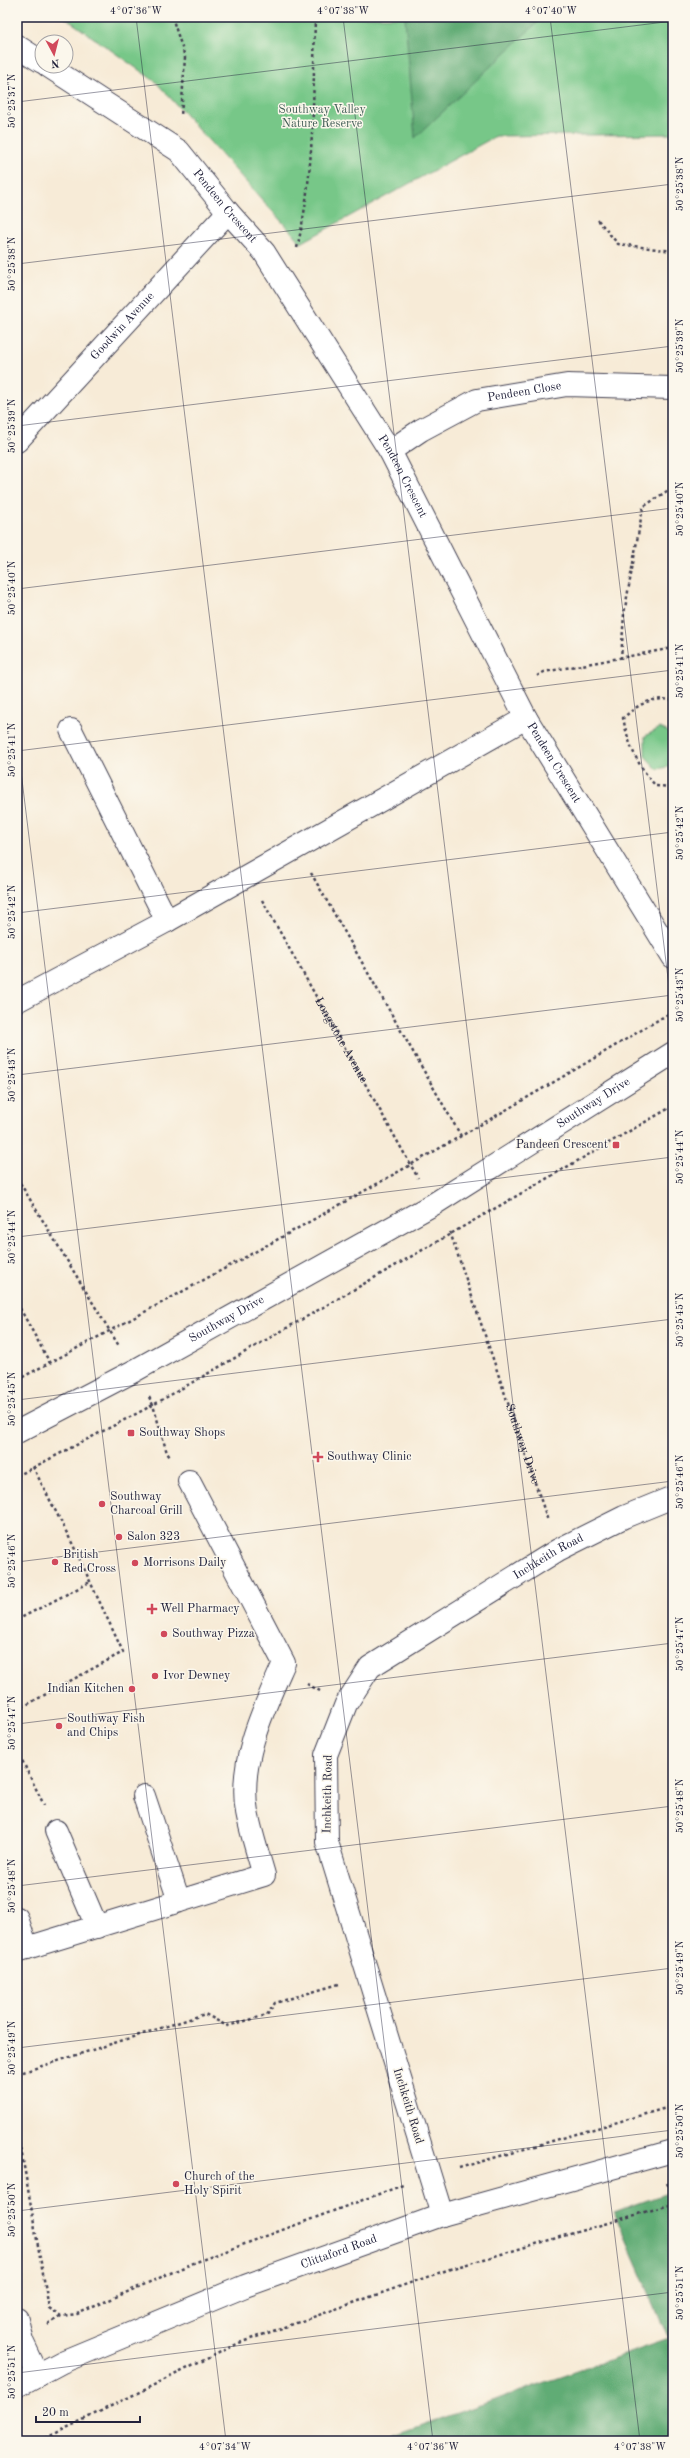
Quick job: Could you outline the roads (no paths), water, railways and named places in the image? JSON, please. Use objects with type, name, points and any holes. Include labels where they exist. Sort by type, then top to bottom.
[{"type":"street","points":[[17,46],[34,57]]},
{"type":"street","name":"Pendeen Crescent","points":[[60,74],[179,151],[228,212],[264,252],[390,451],[526,718],[673,957]]},
{"type":"street","name":"Goodwin Avenue","points":[[17,441],[228,212]]},
{"type":"street","name":"Pendeen Close","points":[[390,451],[421,430],[477,400],[567,384],[673,388]]},
{"type":"street","points":[[17,1001],[248,876],[526,718]]},
{"type":"street","points":[[71,730],[167,921]]},
{"type":"street","name":"Southway Drive","points":[[17,1432],[134,1371],[434,1204],[673,1053]]},
{"type":"street","points":[[17,1918],[22,1950],[264,1874],[247,1811],[247,1764],[260,1718],[284,1663],[189,1481]]},
{"type":"street","name":"Inchkeith Road","points":[[442,2215],[327,1842],[326,1755],[346,1704],[370,1666],[558,1550],[624,1517],[673,1497]]},
{"type":"street","points":[[144,1796],[179,1901]]},
{"type":"street","points":[[56,1831],[97,1926]]},
{"type":"street","name":"Clittaford Road","points":[[17,2386],[62,2362],[245,2286],[442,2215],[673,2151]]},
{"type":"street","points":[[17,2319],[22,2341],[38,2375]]},
{"type":"place","name":"Pandeen Crescent","points":[[616,1145]]},
{"type":"place","name":"Southway Shops","points":[[131,1433]]},
{"type":"place","name":"Southway Clinic","points":[[318,1457]]},
{"type":"place","name":"Southway Charcoal Grill","points":[[102,1504]]},
{"type":"place","name":"Salon 323","points":[[119,1537]]},
{"type":"place","name":"British Red Cross","points":[[55,1562]]},
{"type":"place","name":"Morrisons Daily","points":[[135,1563]]},
{"type":"place","name":"Well Pharmacy","points":[[152,1609]]},
{"type":"place","name":"Southway Pizza","points":[[164,1634]]},
{"type":"place","name":"Ivor Dewney","points":[[155,1676]]},
{"type":"place","name":"Indian Kitchen","points":[[132,1689]]},
{"type":"place","name":"Southway Fish and Chips","points":[[59,1726]]},
{"type":"place","name":"Church of the Holy Spirit","points":[[176,2184]]},
{"type":"park label","name":"Southway Valley Nature Reserve","points":[[322,117]]}]
